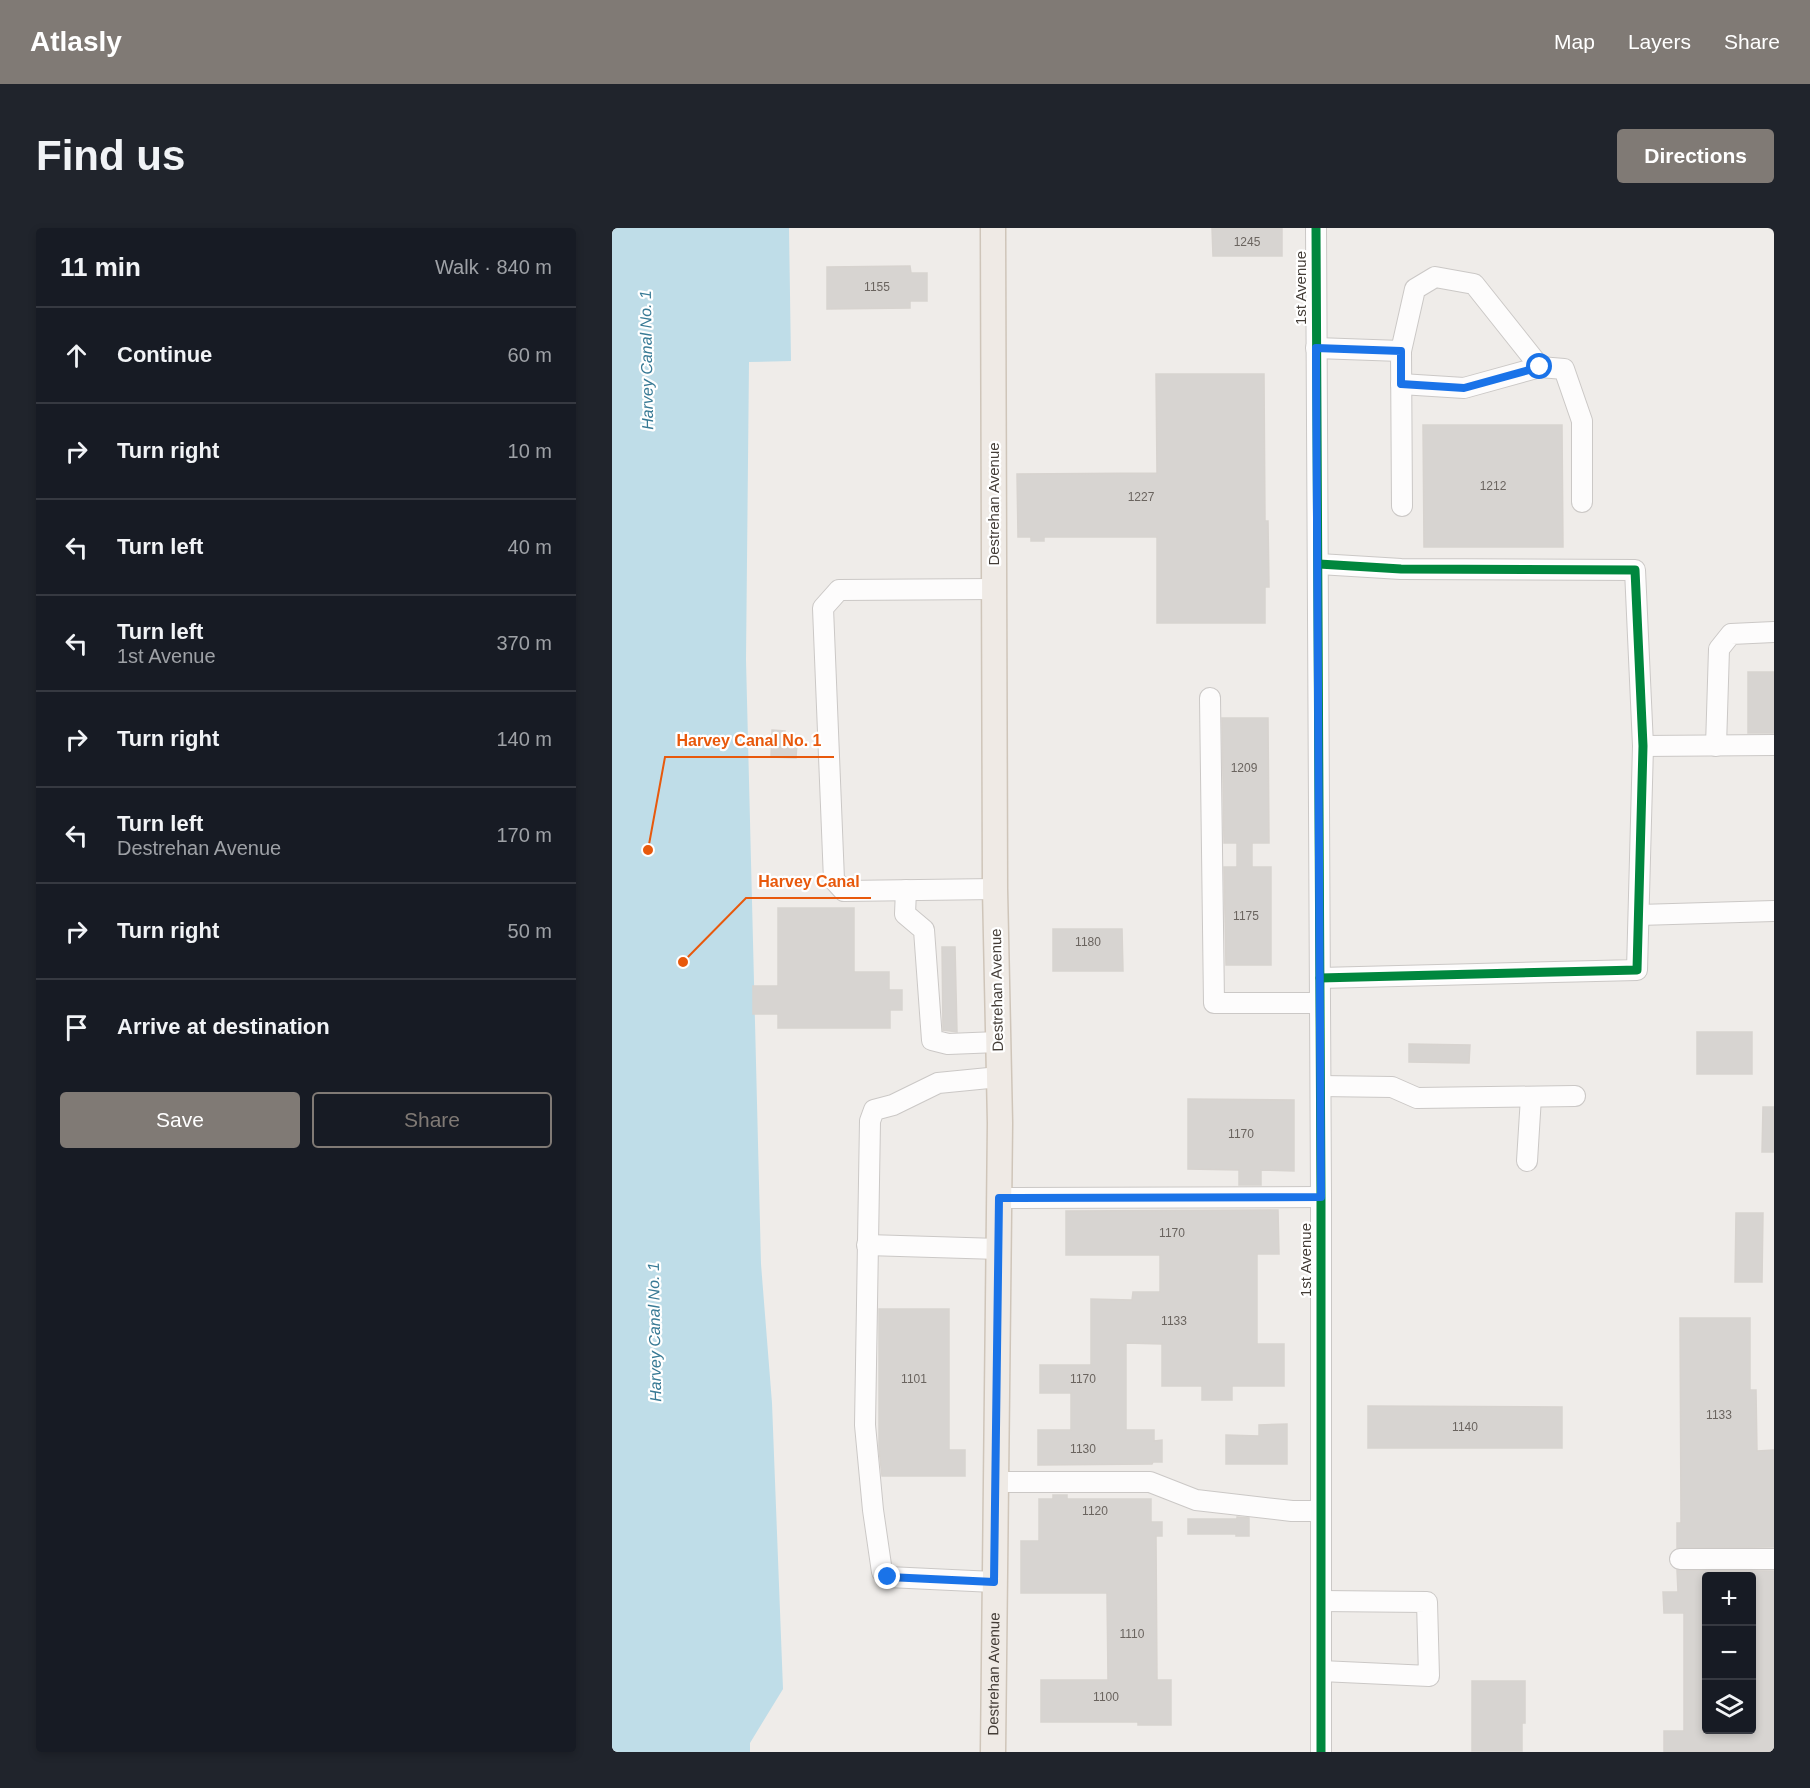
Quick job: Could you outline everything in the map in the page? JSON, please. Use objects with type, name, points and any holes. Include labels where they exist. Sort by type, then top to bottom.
[{"type":"main road","name":"Destrehan Avenue","points":[[993,228],[995,889],[999,1077],[993,1752]]},
{"type":"street","name":"1st Avenue","points":[[1316,228],[1321,1086],[1321,1752]]},
{"type":"street","points":[[1402,506],[1401,351],[1415,289],[1435,277],[1474,284],[1540,367]]},
{"type":"street","points":[[1316,348],[1401,351]]},
{"type":"street","points":[[1401,384],[1464,388],[1540,367],[1564,369],[1582,422],[1582,502]]},
{"type":"street","points":[[1319,564],[1401,569],[1635,570],[1643,746],[1637,970],[1320,978]]},
{"type":"street","points":[[994,589],[838,590],[823,608],[834,880],[844,891],[995,889]]},
{"type":"street","points":[[1716,746],[1719,649],[1731,634],[1774,632]]},
{"type":"street","points":[[1210,698],[1214,1003],[1320,1003]]},
{"type":"street","points":[[1643,746],[1774,745]]},
{"type":"street","points":[[906,890],[905,914],[924,930],[932,1040],[948,1044],[998,1042]]},
{"type":"street","points":[[1639,915],[1774,911]]},
{"type":"street","points":[[994,1582],[888,1577],[882,1572],[873,1510],[865,1425],[870,1121],[874,1110],[893,1104],[938,1083],[999,1077]]},
{"type":"street","points":[[1321,1086],[1392,1087],[1417,1098],[1575,1096]]},
{"type":"street","points":[[1527,1161],[1531,1096]]},
{"type":"street","points":[[999,1198],[1321,1197]]},
{"type":"street","points":[[867,1245],[999,1249]]},
{"type":"street","points":[[995,1482],[1150,1482],[1196,1500],[1292,1511],[1321,1511]]},
{"type":"street","points":[[1680,1560],[1774,1559]]},
{"type":"street","points":[[1321,1601],[1427,1602],[1429,1676],[1321,1671]]},
{"type":"water","points":[[612,228],[789,228],[791,361],[749,362],[746,660],[761,1264],[772,1403],[783,1689],[750,1743],[750,1752],[612,1752]]},
{"type":"building","points":[[1212,228],[1282,228],[1282,256],[1213,256]]},
{"type":"building","points":[[910,266],[911,273],[927,273],[927,301],[910,301],[910,308],[827,309],[827,267]]},
{"type":"building","points":[[1156,374],[1264,374],[1265,521],[1268,521],[1269,587],[1265,587],[1265,623],[1157,623],[1157,537],[1044,537],[1044,541],[1031,541],[1031,537],[1018,537],[1017,474],[1157,473]]},
{"type":"building","points":[[1423,425],[1562,425],[1563,547],[1424,547]]},
{"type":"building","points":[[1748,672],[1774,672],[1774,733],[1748,733]]},
{"type":"building","points":[[1222,718],[1268,718],[1269,843],[1252,843],[1252,867],[1271,867],[1271,965],[1226,965],[1224,867],[1237,867],[1237,843],[1224,843]]},
{"type":"building","points":[[772,730],[785,731],[785,741],[797,742],[796,758],[771,757]]},
{"type":"building","points":[[778,908],[854,908],[854,972],[889,972],[889,990],[902,990],[902,1010],[890,1010],[890,1028],[778,1028],[778,1014],[753,1014],[753,986],[778,986]]},
{"type":"building","points":[[1053,929],[1122,929],[1123,971],[1053,971]]},
{"type":"building","points":[[942,947],[955,947],[957,1032],[943,1030]]},
{"type":"building","points":[[1697,1032],[1752,1032],[1752,1074],[1697,1074]]},
{"type":"building","points":[[1409,1044],[1470,1045],[1469,1063],[1409,1062]]},
{"type":"building","points":[[1188,1099],[1294,1100],[1294,1171],[1261,1170],[1261,1185],[1239,1185],[1239,1170],[1188,1169]]},
{"type":"building","points":[[1763,1107],[1774,1107],[1774,1152],[1762,1152]]},
{"type":"building","points":[[1278,1210],[1279,1254],[1257,1254],[1257,1344],[1284,1344],[1284,1386],[1232,1386],[1232,1400],[1202,1400],[1202,1386],[1162,1386],[1162,1344],[1126,1343],[1126,1430],[1154,1430],[1154,1441],[1162,1440],[1162,1462],[1038,1465],[1038,1430],[1071,1430],[1071,1393],[1040,1393],[1040,1365],[1091,1365],[1091,1299],[1132,1300],[1133,1292],[1160,1292],[1160,1255],[1066,1255],[1066,1211]]},
{"type":"building","points":[[1736,1213],[1763,1213],[1762,1282],[1735,1282]]},
{"type":"building","points":[[879,1309],[949,1309],[949,1450],[965,1450],[965,1476],[882,1476],[879,1449]]},
{"type":"building","points":[[1680,1318],[1750,1318],[1750,1390],[1756,1390],[1757,1451],[1774,1450],[1774,1547],[1677,1548],[1677,1523],[1681,1523]]},
{"type":"building","points":[[1368,1406],[1562,1407],[1562,1448],[1368,1448]]},
{"type":"building","points":[[1287,1424],[1287,1464],[1226,1464],[1226,1435],[1259,1436],[1259,1425]]},
{"type":"building","points":[[1053,1495],[1067,1495],[1067,1499],[1151,1499],[1151,1522],[1162,1522],[1162,1536],[1156,1536],[1157,1680],[1171,1680],[1171,1725],[1138,1725],[1138,1722],[1041,1722],[1041,1680],[1108,1680],[1107,1593],[1021,1593],[1021,1541],[1039,1541],[1039,1499],[1053,1499]]},
{"type":"building","points":[[1237,1517],[1249,1518],[1249,1536],[1188,1534],[1188,1519],[1237,1519]]},
{"type":"building","points":[[1677,1570],[1774,1571],[1774,1752],[1664,1752],[1664,1731],[1684,1731],[1684,1613],[1664,1613],[1663,1592],[1678,1592]]},
{"type":"building","points":[[1472,1681],[1525,1681],[1522,1751],[1472,1751]]},
{"type":"cycle path","points":[[1316,228],[1321,1197],[1321,1752]]},
{"type":"cycle path","points":[[1319,564],[1401,569],[1635,570],[1643,746],[1637,970],[1320,978]]},
{"type":"place","name":"Harvey Canal No. 1","points":[[648,850]]},
{"type":"place","name":"Harvey Canal","points":[[683,962]]},
{"type":"route","points":[[888,1577],[994,1582],[999,1198],[1321,1197],[1316,348],[1401,351],[1401,384],[1464,388],[1540,367]]}]
